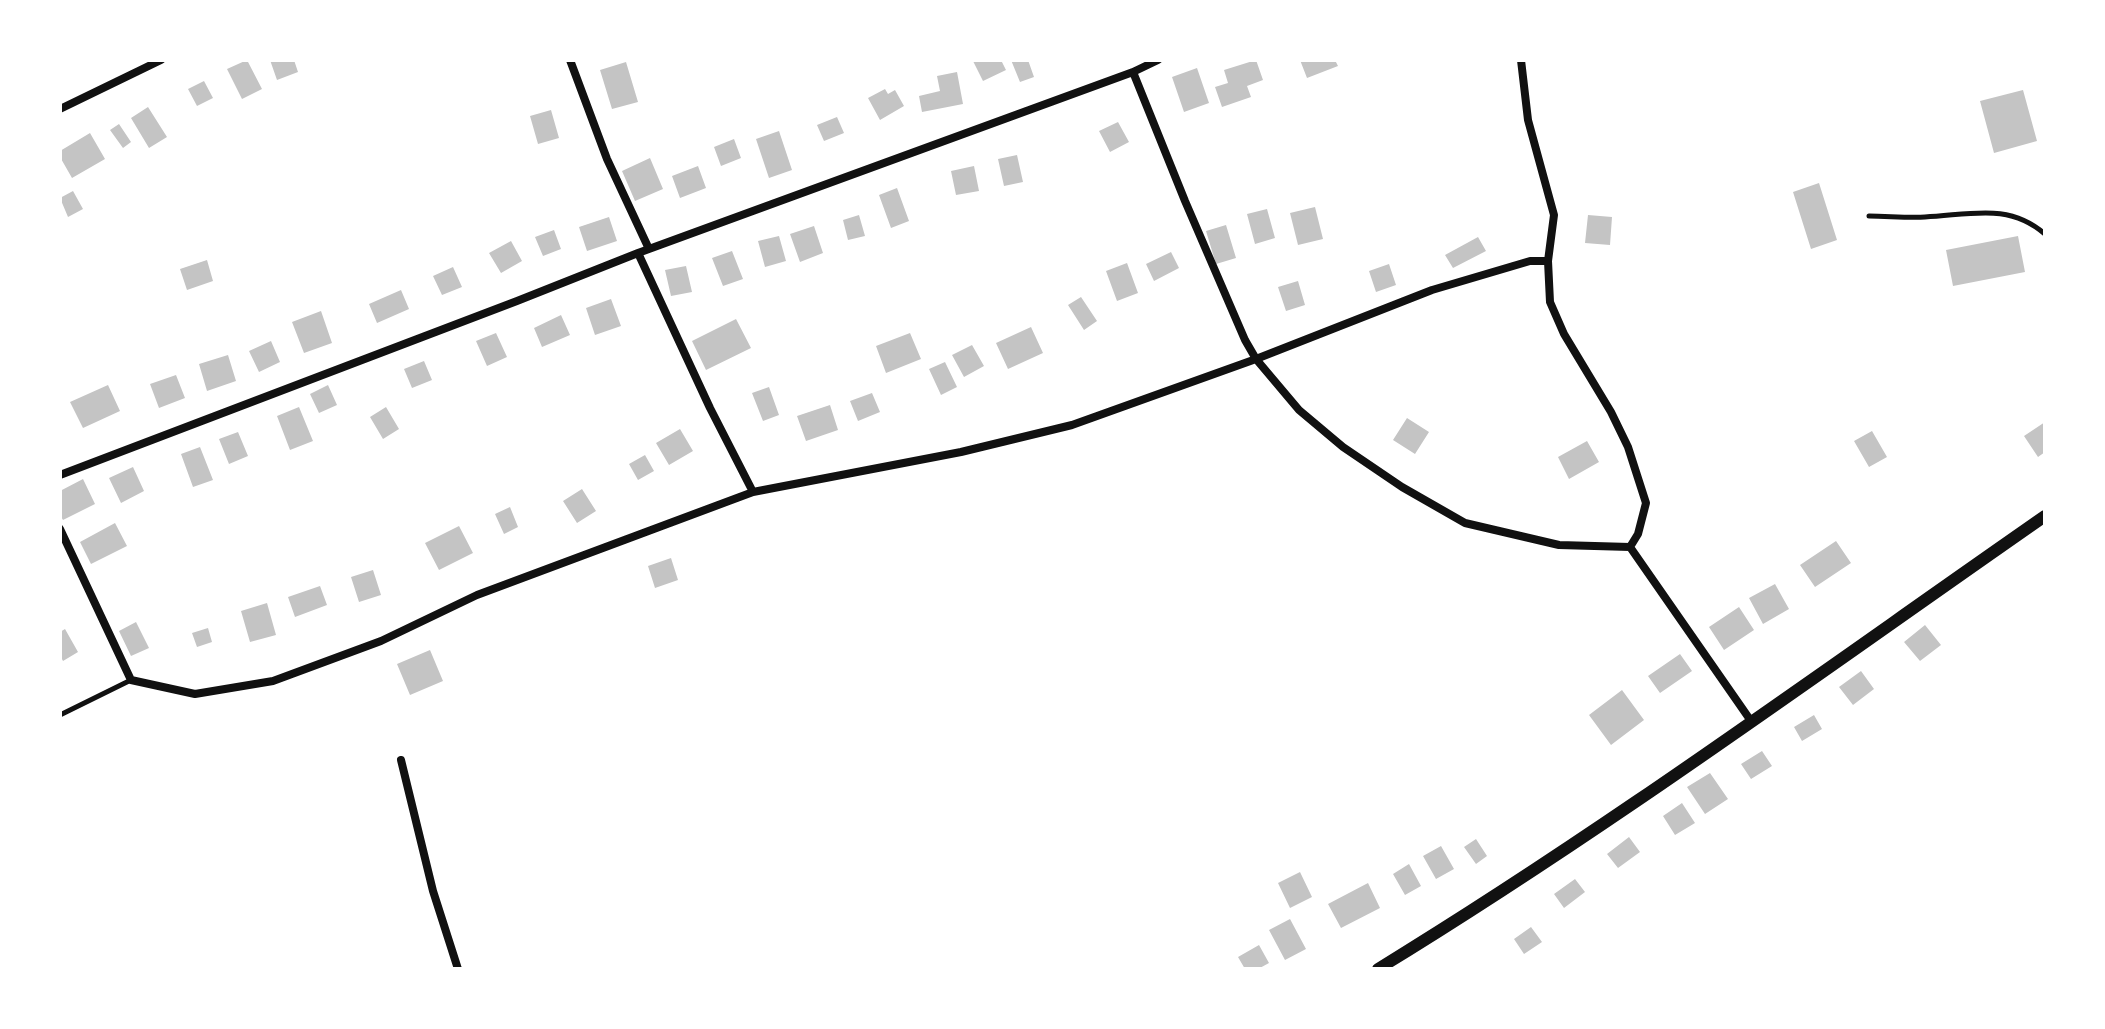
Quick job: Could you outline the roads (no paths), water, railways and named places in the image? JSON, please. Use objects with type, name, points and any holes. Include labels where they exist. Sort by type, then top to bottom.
[{"type":"street","points":[[60,109],[161,60]]},
{"type":"street","points":[[570,60],[607,159],[649,249]]},
{"type":"street","points":[[1521,60],[1528,120],[1554,215],[1548,261],[1550,302],[1564,334],[1611,412],[1628,447],[1646,503],[1638,534],[1630,547]]},
{"type":"street","points":[[60,475],[638,253],[1133,72],[1155,61]]},
{"type":"street","points":[[1133,72],[1191,215],[1256,359],[1299,410],[1343,447],[1402,487],[1465,523],[1559,545],[1630,547]]},
{"type":"street","points":[[638,253],[753,492]]},
{"type":"street","points":[[60,529],[131,680],[195,694],[273,681],[381,641],[477,595],[753,492],[961,452],[1072,425],[1256,359],[1432,290],[1530,261],[1548,261]]},
{"type":"street","points":[[1378,969],[1532,870],[2045,516]]},
{"type":"street","points":[[1630,547],[1751,721]]},
{"type":"street","points":[[401,760],[433,891],[458,969]]},
{"type":"lane","points":[[1869,216],[1923,218],[1988,212],[2015,215],[2045,234]]},
{"type":"lane","points":[[60,715],[131,680]]}]
